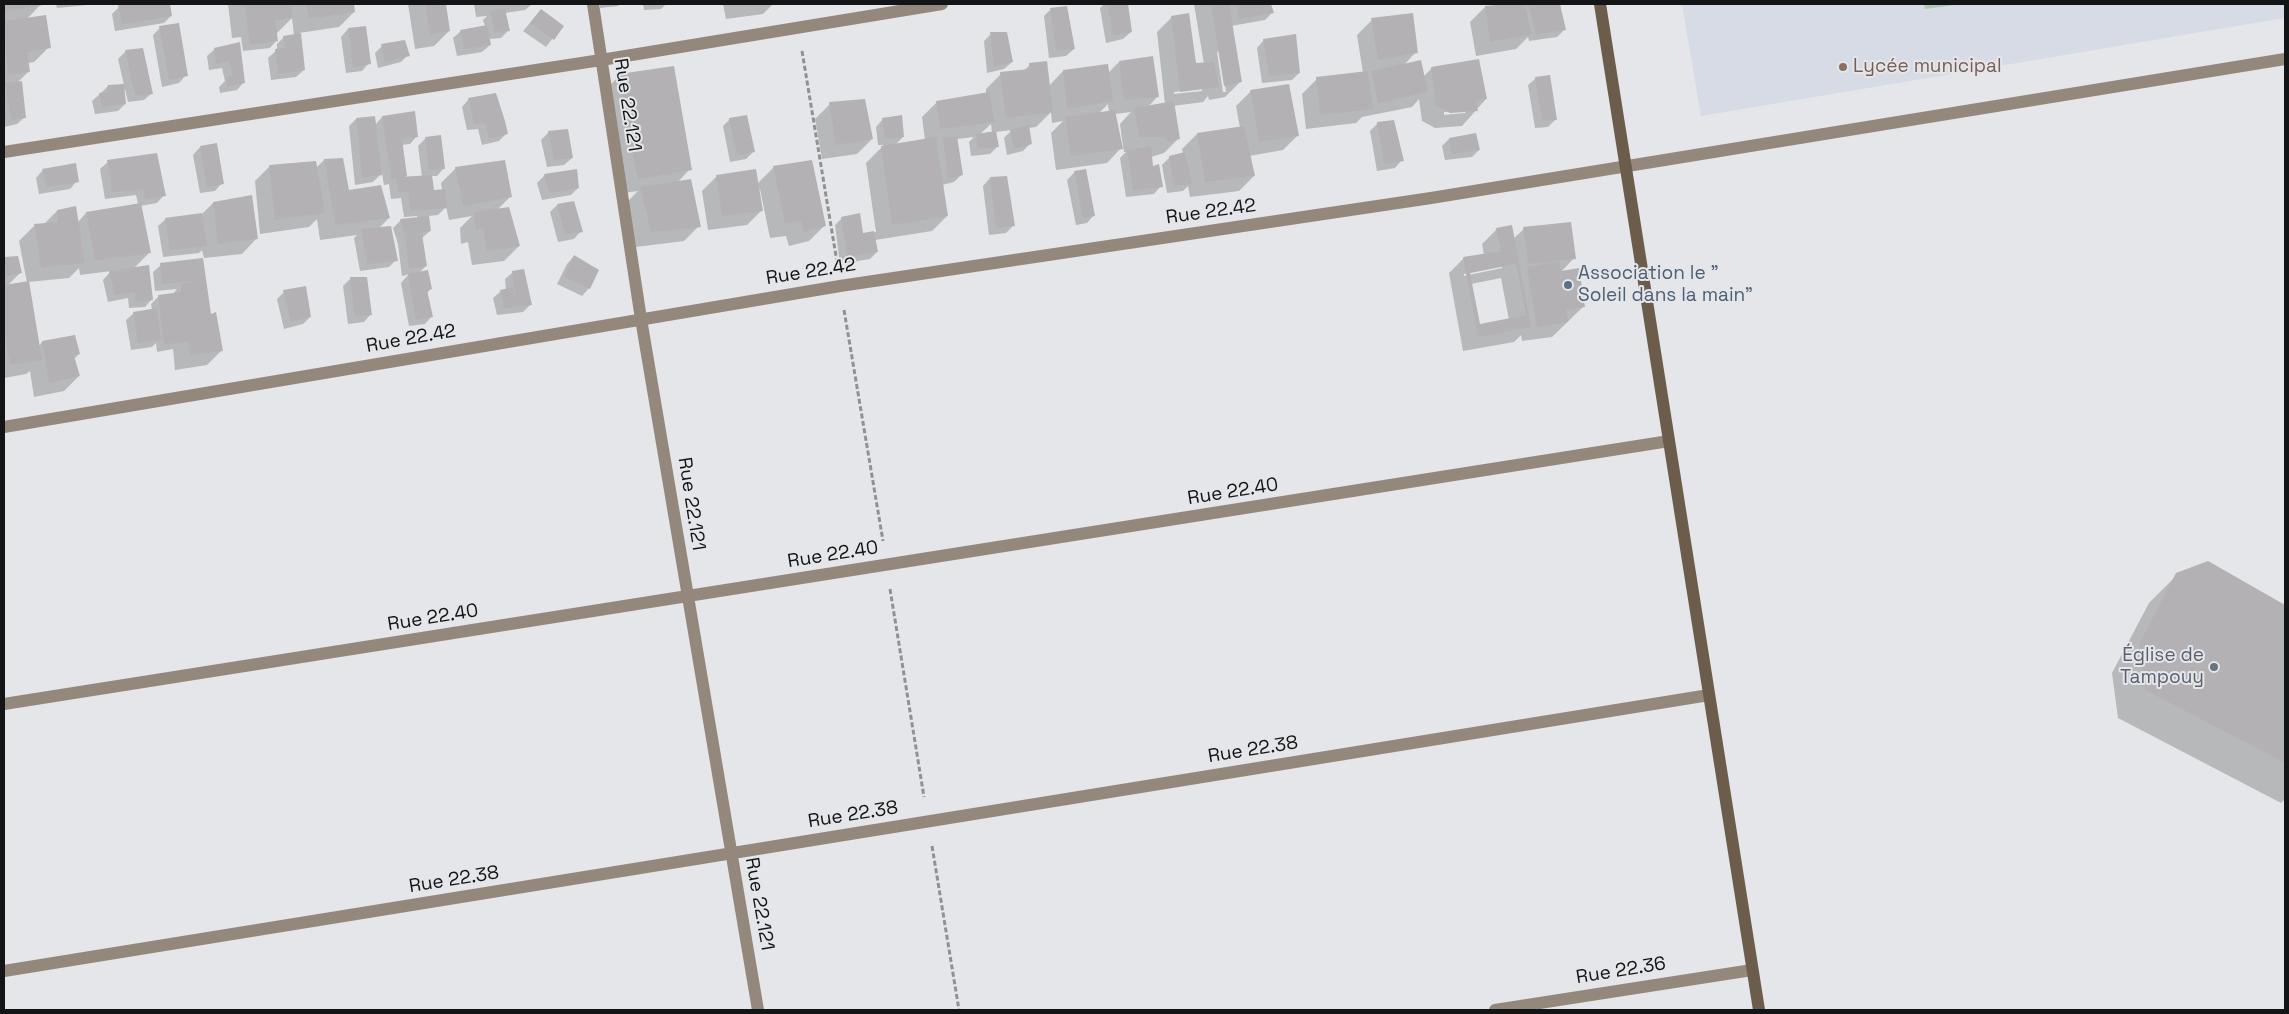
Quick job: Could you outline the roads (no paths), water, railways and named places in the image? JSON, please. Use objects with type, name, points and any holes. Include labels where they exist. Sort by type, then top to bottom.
[{"type":"street","name":"Rue 22.121","points":[[593,4],[641,319],[758,1010]]},
{"type":"street","points":[[4,152],[601,60],[942,4]]},
{"type":"street","points":[[1600,4],[1759,1010]]},
{"type":"street","name":"Rue 22.42","points":[[4,427],[840,286],[1431,198],[2285,59]]},
{"type":"street","name":"Rue 22.40","points":[[4,704],[1669,441]]},
{"type":"street","name":"Rue 22.38","points":[[4,971],[1709,695]]},
{"type":"street","name":"Rue 22.36","points":[[1495,1010],[1752,970]]},
{"type":"place","name":"Lycée municipal","points":[[1843,67]]},
{"type":"place","name":"Association le \" Soleil dans la main\"","points":[[1568,285]]},
{"type":"place","name":"Église de Tampouy","points":[[2214,667]]}]
